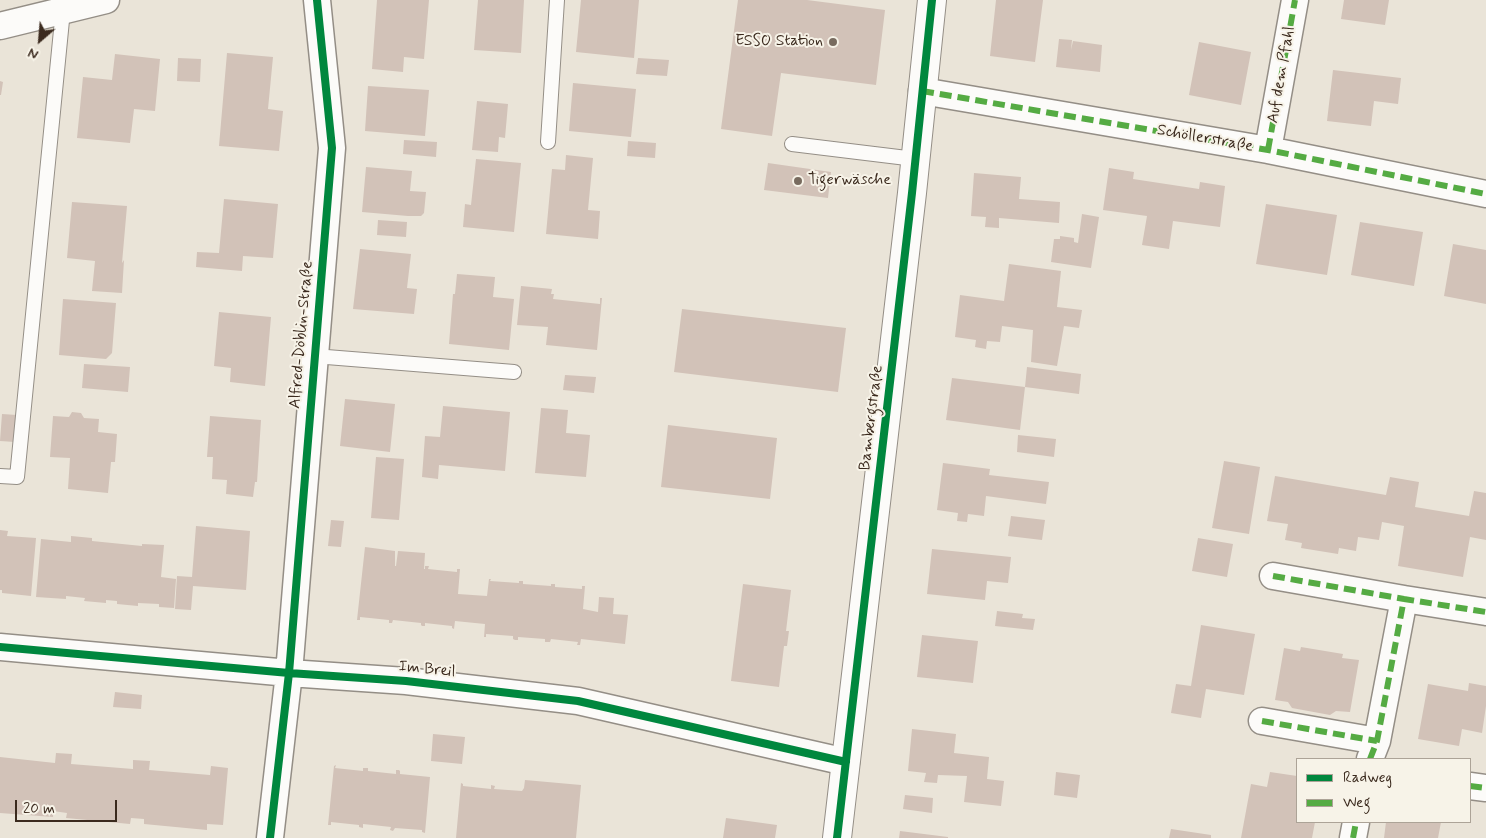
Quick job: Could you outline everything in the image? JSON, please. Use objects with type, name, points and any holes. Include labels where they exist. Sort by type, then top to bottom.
[{"type":"street","points":[[0,26],[106,0]]},
{"type":"street","name":"Alfred-Döblin-Straße","points":[[270,838],[288,673],[332,148],[317,0]]},
{"type":"street","name":"Bambergstraße","points":[[837,838],[932,0]]},
{"type":"street","name":"Auf dem Pfahl","points":[[1268,150],[1296,0]]},
{"type":"street","name":"Schöllerstraße","points":[[922,91],[1268,150],[1486,194]]},
{"type":"street","points":[[1272,576],[1486,612]]},
{"type":"street","points":[[1262,721],[1373,750],[1404,599]]},
{"type":"street","name":"Im Breil","points":[[0,647],[288,673],[406,681],[578,701],[846,762]]},
{"type":"street","points":[[1471,786],[1486,788]]},
{"type":"street","points":[[1352,838],[1356,823]]},
{"type":"lane","points":[[548,142],[557,0]]},
{"type":"lane","points":[[0,476],[17,477],[63,10]]},
{"type":"lane","points":[[792,144],[915,159]]},
{"type":"lane","name":"Alfred-Döblin-Straße","points":[[314,356],[514,372]]},
{"type":"building","points":[[377,0],[429,0],[424,59],[404,57],[403,72],[372,69]]},
{"type":"building","points":[[478,0],[524,0],[521,53],[474,50]]},
{"type":"building","points":[[581,0],[639,0],[634,58],[576,52]]},
{"type":"building","points":[[738,0],[807,0],[885,10],[876,85],[781,73],[772,136],[721,129]]},
{"type":"building","points":[[996,0],[1043,0],[1035,62],[990,56]]},
{"type":"building","points":[[1344,0],[1389,0],[1385,25],[1341,19]]},
{"type":"building","points":[[1059,39],[1072,40],[1071,50],[1073,41],[1102,45],[1100,72],[1056,67]]},
{"type":"building","points":[[1199,42],[1251,52],[1241,105],[1189,95]]},
{"type":"building","points":[[227,53],[273,57],[268,109],[283,111],[279,151],[219,146]]},
{"type":"building","points":[[115,54],[160,59],[155,111],[134,109],[130,143],[77,138],[83,77],[112,80]]},
{"type":"building","points":[[178,58],[201,59],[200,82],[177,81]]},
{"type":"building","points":[[638,58],[669,60],[667,76],[636,74]]},
{"type":"building","points":[[1333,70],[1401,78],[1398,104],[1374,101],[1371,126],[1327,121]]},
{"type":"building","points":[[0,81],[3,82],[1,95],[0,95]]},
{"type":"building","points":[[573,83],[636,89],[631,137],[569,131]]},
{"type":"building","points":[[368,86],[429,90],[425,136],[365,131]]},
{"type":"building","points":[[477,101],[508,104],[505,138],[499,137],[498,152],[472,150]]},
{"type":"building","points":[[404,140],[437,142],[436,157],[403,154]]},
{"type":"building","points":[[628,141],[656,143],[655,158],[627,156]]},
{"type":"building","points":[[566,155],[593,158],[588,210],[600,211],[598,239],[546,234],[552,169],[565,170]]},
{"type":"building","points":[[476,159],[521,163],[514,232],[463,227],[465,204],[471,205]]},
{"type":"building","name":"Tigerwäsche","points":[[768,163],[831,172],[828,198],[764,190]]},
{"type":"building","points":[[366,167],[412,171],[410,191],[426,192],[424,213],[421,216],[408,216],[362,212]]},
{"type":"building","points":[[1109,168],[1134,172],[1133,179],[1199,189],[1200,182],[1225,186],[1220,227],[1173,221],[1169,249],[1142,245],[1147,216],[1103,210]]},
{"type":"building","points":[[974,173],[1021,177],[1019,199],[1060,202],[1059,223],[999,218],[999,228],[985,227],[986,217],[971,216]]},
{"type":"building","points":[[224,199],[278,204],[273,258],[243,256],[242,271],[196,267],[197,252],[219,253]]},
{"type":"building","points":[[72,202],[127,206],[122,263],[124,260],[122,293],[92,291],[95,261],[67,258]]},
{"type":"building","points":[[1266,204],[1337,215],[1327,275],[1256,264]]},
{"type":"building","points":[[1082,214],[1099,217],[1091,268],[1051,262],[1054,239],[1060,239],[1060,236],[1074,238],[1074,242],[1078,243]]},
{"type":"building","points":[[378,220],[407,222],[406,237],[377,235]]},
{"type":"building","points":[[1360,222],[1423,232],[1414,286],[1351,275]]},
{"type":"building","points":[[1453,244],[1486,250],[1486,304],[1444,296]]},
{"type":"building","points":[[360,249],[411,254],[407,288],[417,289],[414,314],[353,309]]},
{"type":"building","points":[[1009,264],[1061,271],[1057,307],[1082,310],[1079,328],[1064,326],[1057,366],[1031,362],[1033,330],[1002,326],[1000,342],[987,341],[986,349],[975,347],[976,340],[955,337],[960,295],[1004,301]]},
{"type":"building","points":[[457,274],[495,277],[493,297],[514,299],[509,350],[449,344],[453,294],[455,294]]},
{"type":"building","points":[[521,286],[552,289],[553,299],[600,304],[600,298],[602,298],[597,350],[546,345],[548,327],[517,325]]},
{"type":"building","points":[[63,299],[116,303],[112,353],[106,359],[59,355]]},
{"type":"building","points":[[682,309],[846,328],[838,392],[674,372]]},
{"type":"building","points":[[219,312],[271,317],[265,386],[230,382],[231,368],[214,366]]},
{"type":"building","points":[[84,364],[130,367],[128,392],[82,388]]},
{"type":"building","points":[[1027,367],[1081,374],[1079,394],[1025,387]]},
{"type":"building","points":[[565,375],[596,377],[594,393],[563,390]]},
{"type":"building","points":[[952,378],[1025,387],[1020,430],[946,420]]},
{"type":"building","points":[[345,399],[395,404],[390,452],[340,446]]},
{"type":"building","points":[[443,406],[510,412],[505,471],[439,465],[438,479],[422,477],[425,436],[440,437]]},
{"type":"building","points":[[541,408],[568,410],[566,433],[590,435],[586,477],[535,473]]},
{"type":"building","points":[[72,412],[81,413],[84,418],[99,419],[98,432],[117,434],[115,462],[111,462],[108,493],[68,489],[70,458],[50,457],[53,416],[69,417]]},
{"type":"building","points":[[2,414],[17,415],[15,442],[0,441]]},
{"type":"building","points":[[210,416],[261,420],[257,482],[255,482],[253,497],[226,494],[227,480],[212,479],[213,457],[207,457]]},
{"type":"building","points":[[668,425],[777,438],[770,499],[661,487]]},
{"type":"building","points":[[1018,435],[1056,439],[1054,457],[1017,452]]},
{"type":"building","points":[[376,457],[404,459],[399,520],[371,518]]},
{"type":"building","points":[[1224,461],[1260,467],[1249,534],[1212,528]]},
{"type":"building","points":[[943,463],[990,469],[989,475],[1049,482],[1046,504],[986,496],[984,516],[968,514],[967,522],[957,521],[958,513],[937,510]]},
{"type":"building","points":[[1275,476],[1386,495],[1390,477],[1419,482],[1415,507],[1469,516],[1474,491],[1486,493],[1486,540],[1470,537],[1463,577],[1398,566],[1404,526],[1382,522],[1379,540],[1358,537],[1356,551],[1339,548],[1338,554],[1301,548],[1302,543],[1285,540],[1288,524],[1267,521]]},
{"type":"building","points":[[1011,516],[1045,520],[1042,540],[1008,536]]},
{"type":"building","points":[[331,520],[344,521],[341,547],[328,546]]},
{"type":"building","points":[[196,526],[250,531],[246,590],[193,586],[191,610],[175,609],[177,576],[192,577]]},
{"type":"building","points":[[0,530],[8,531],[7,536],[36,538],[31,596],[2,593],[2,590],[0,590]]},
{"type":"building","points":[[71,536],[92,538],[92,541],[142,546],[142,544],[164,545],[161,577],[176,579],[174,608],[159,607],[159,604],[138,603],[138,606],[117,604],[117,601],[106,600],[106,603],[84,601],[85,598],[66,596],[66,599],[36,597],[41,539],[71,542]]},
{"type":"building","points":[[1198,538],[1233,544],[1227,577],[1192,571]]},
{"type":"building","points":[[365,547],[395,551],[395,566],[398,551],[425,553],[424,569],[425,566],[429,566],[428,569],[457,572],[457,569],[460,569],[458,594],[487,596],[489,579],[491,579],[490,581],[519,583],[519,581],[523,581],[523,584],[551,586],[551,584],[555,584],[555,587],[582,589],[582,586],[585,586],[583,609],[598,612],[599,597],[614,598],[613,614],[628,615],[625,644],[581,639],[580,645],[577,645],[578,642],[551,639],[550,642],[545,642],[545,639],[518,637],[518,640],[515,640],[513,636],[486,634],[486,637],[484,637],[485,624],[455,621],[454,629],[452,626],[425,623],[425,626],[422,626],[421,623],[393,620],[392,623],[389,623],[389,620],[360,617],[360,620],[357,620]]},
{"type":"building","points":[[932,549],[1011,557],[1008,583],[987,581],[985,600],[927,594]]},
{"type":"building","points":[[743,584],[791,590],[786,631],[789,631],[787,646],[784,646],[779,687],[731,681]]},
{"type":"building","points":[[997,611],[1023,614],[1022,618],[1035,619],[1033,630],[995,626]]},
{"type":"building","points":[[1201,625],[1255,634],[1244,695],[1206,689],[1201,718],[1171,713],[1176,684],[1191,686]]},
{"type":"building","points":[[922,635],[978,641],[973,683],[917,677]]},
{"type":"building","points":[[1301,647],[1343,654],[1342,658],[1359,660],[1350,712],[1336,711],[1330,715],[1292,708],[1288,702],[1275,700],[1284,648],[1300,651]]},
{"type":"building","points":[[1469,683],[1486,686],[1486,706],[1482,733],[1462,729],[1459,746],[1418,739],[1428,684],[1468,691]]},
{"type":"building","points":[[115,692],[142,695],[141,709],[113,707]]},
{"type":"building","points":[[912,729],[956,734],[954,753],[989,757],[987,779],[1004,781],[1001,806],[964,802],[967,776],[938,775],[937,783],[924,782],[926,773],[908,771]]},
{"type":"building","points":[[433,734],[465,737],[462,764],[431,761]]},
{"type":"building","points":[[56,753],[72,754],[71,764],[133,769],[133,760],[150,761],[149,770],[210,775],[211,766],[228,768],[223,825],[207,824],[207,830],[144,824],[144,819],[131,818],[130,824],[66,818],[67,813],[53,811],[53,817],[0,813],[0,757],[55,763]]},
{"type":"building","points":[[336,765],[335,768],[363,771],[363,768],[368,768],[368,771],[396,774],[396,770],[399,770],[400,774],[430,777],[425,833],[422,830],[395,828],[393,831],[390,830],[391,827],[363,824],[363,828],[359,827],[359,825],[331,822],[331,825],[328,825],[334,766]]},
{"type":"building","points":[[1056,772],[1080,775],[1077,798],[1054,795]]},
{"type":"building","points":[[1270,772],[1296,776],[1296,823],[1315,823],[1312,838],[1241,838],[1251,784],[1267,787]]},
{"type":"building","points":[[525,780],[581,785],[576,838],[456,838],[461,783],[463,786],[491,789],[491,785],[495,786],[494,789],[522,791]]},
{"type":"building","points":[[905,795],[933,798],[932,813],[903,809]]},
{"type":"building","points":[[726,818],[777,825],[775,838],[723,838]]},
{"type":"building","points":[[1386,823],[1441,823],[1438,838],[1384,838]]},
{"type":"building","points":[[1171,829],[1211,835],[1211,838],[1169,838]]},
{"type":"building","points":[[900,831],[948,837],[948,838],[899,838]]},
{"type":"marked path","points":[[1268,150],[1295,0]]},
{"type":"marked path","points":[[922,91],[1268,150],[1486,194]]},
{"type":"marked path","points":[[1273,576],[1404,599]]},
{"type":"marked path","points":[[1370,758],[1377,741],[1404,599],[1486,612]]},
{"type":"marked path","points":[[1262,721],[1377,741]]},
{"type":"marked path","points":[[1471,786],[1486,788]]},
{"type":"marked path","points":[[1353,838],[1356,823]]},
{"type":"cycle path","points":[[270,838],[289,673],[332,148],[317,0]]},
{"type":"cycle path","points":[[837,838],[912,193],[932,0]]},
{"type":"cycle path","points":[[0,647],[289,673],[406,681],[578,701],[846,762]]},
{"type":"place","name":"ESSO Station","points":[[833,42]]},
{"type":"place","name":"Tigerwäsche","points":[[798,181]]}]
